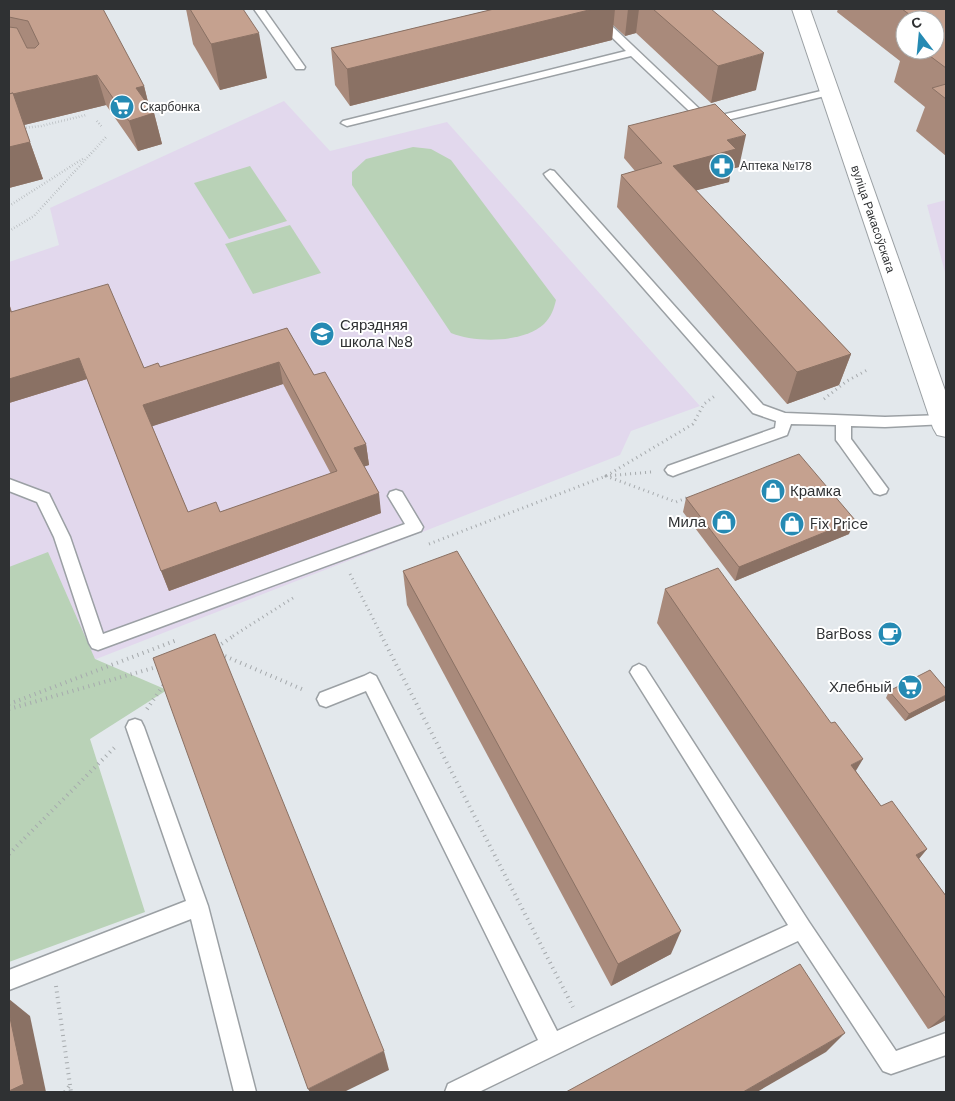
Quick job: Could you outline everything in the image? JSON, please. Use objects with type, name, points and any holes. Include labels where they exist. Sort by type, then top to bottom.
[{"type":"main road","name":"вуліца Ракасоўскага","points":[[801,9],[945,424]]},
{"type":"lane","points":[[259,9],[300,67]]},
{"type":"lane","points":[[588,9],[707,122],[829,92]]},
{"type":"lane","points":[[346,124],[635,52]]},
{"type":"lane","points":[[550,174],[758,409],[784,418],[945,424]]},
{"type":"lane","points":[[673,470],[782,431],[784,418]]},
{"type":"lane","points":[[843,421],[844,440],[880,489]]},
{"type":"lane","points":[[9,485],[43,498],[62,537],[98,644],[415,527],[396,496]]},
{"type":"lane","points":[[639,672],[802,929],[891,1063],[946,1044]]},
{"type":"lane","points":[[326,700],[370,681],[552,1045]]},
{"type":"lane","points":[[135,727],[198,906],[245,1092]]},
{"type":"lane","points":[[9,980],[198,906]]},
{"type":"lane","points":[[456,1092],[584,1029],[802,929]]},
{"type":"path","points":[[17,129],[41,126],[86,115]]},
{"type":"path","points":[[98,121],[102,127]]},
{"type":"path","points":[[9,231],[34,216],[107,136]]},
{"type":"path","points":[[9,206],[88,155]]},
{"type":"path","points":[[820,402],[847,381],[869,369]]},
{"type":"path","points":[[423,546],[606,476],[693,424],[704,404],[734,381]]},
{"type":"path","points":[[341,578],[359,571]]},
{"type":"path","points":[[350,574],[584,1029]]},
{"type":"path","points":[[280,601],[298,594],[212,651],[326,700]]},
{"type":"path","points":[[9,704],[186,636]]},
{"type":"path","points":[[9,709],[166,664]]},
{"type":"path","points":[[9,854],[135,727],[168,679]]},
{"type":"path","points":[[53,963],[71,1092]]},
{"type":"path","points":[[65,1092],[70,1085]]},
{"type":"shaded area","name":"Сярэдняя школа №8","points":[[284,101],[330,151],[447,122],[700,406],[631,431],[620,455],[9,693],[9,262],[59,245],[50,208]]},
{"type":"shaded area","points":[[946,200],[946,276],[927,205]]},
{"type":"green space","points":[[413,147],[431,149],[451,160],[556,300],[549,319],[544,324],[524,335],[512,338],[486,340],[451,333],[352,185],[352,172],[366,159]]},
{"type":"green space","points":[[250,166],[287,221],[229,239],[194,183]]},
{"type":"green space","points":[[290,225],[321,273],[253,294],[225,244]]},
{"type":"green space","points":[[48,552],[95,659],[167,690],[90,739],[145,912],[9,962],[9,567]]},
{"type":"building","points":[[9,9],[103,9],[144,86],[136,88],[154,113],[129,121],[97,75],[9,94],[9,27],[17,28],[27,48],[35,48],[39,44],[28,21],[9,17]]},
{"type":"building","points":[[190,9],[243,9],[259,33],[211,44]]},
{"type":"building","points":[[494,9],[593,9],[347,69],[331,48]]},
{"type":"building","points":[[653,9],[711,9],[764,53],[718,66]]},
{"type":"building","points":[[902,9],[946,9],[946,68],[935,60],[945,60],[945,10]]},
{"type":"building","points":[[946,84],[946,99],[932,88]]},
{"type":"building","points":[[13,93],[30,142],[9,147],[9,94]]},
{"type":"building","points":[[715,104],[746,135],[727,140],[736,149],[673,166],[851,354],[797,372],[621,175],[662,163],[628,126]]},
{"type":"building","points":[[108,284],[144,368],[158,363],[160,367],[287,328],[314,375],[325,372],[366,444],[354,448],[379,493],[161,571],[79,358],[9,379],[9,305],[11,312]],"holes":[[[279,362],[337,471],[220,512],[216,502],[188,512],[143,405]]]},
{"type":"building","points":[[799,454],[855,520],[739,567],[686,498]]},
{"type":"building","points":[[457,551],[681,931],[618,964],[403,571]]},
{"type":"building","points":[[718,568],[831,723],[835,722],[863,759],[851,765],[881,806],[892,801],[927,849],[916,855],[946,896],[946,999],[665,589]]},
{"type":"building","points":[[215,634],[384,1051],[308,1089],[153,658]]},
{"type":"building","points":[[930,670],[946,689],[946,695],[909,714],[889,691]]},
{"type":"building","points":[[800,964],[845,1033],[743,1092],[566,1092]]},
{"type":"building","points":[[9,1013],[24,1084],[9,1091]]},
{"type":"place","name":"Скарбонка","points":[[122,107]]},
{"type":"place","name":"Аптека №178","points":[[722,166]]},
{"type":"place","name":"Сярэдняя школа №8","points":[[322,334]]},
{"type":"place","name":"Крамка","points":[[773,491]]},
{"type":"place","name":"Мила","points":[[724,522]]},
{"type":"place","name":"Fix Price","points":[[792,524]]},
{"type":"place","name":"BarBoss","points":[[890,634]]},
{"type":"place","name":"Хлебный","points":[[910,687]]}]
